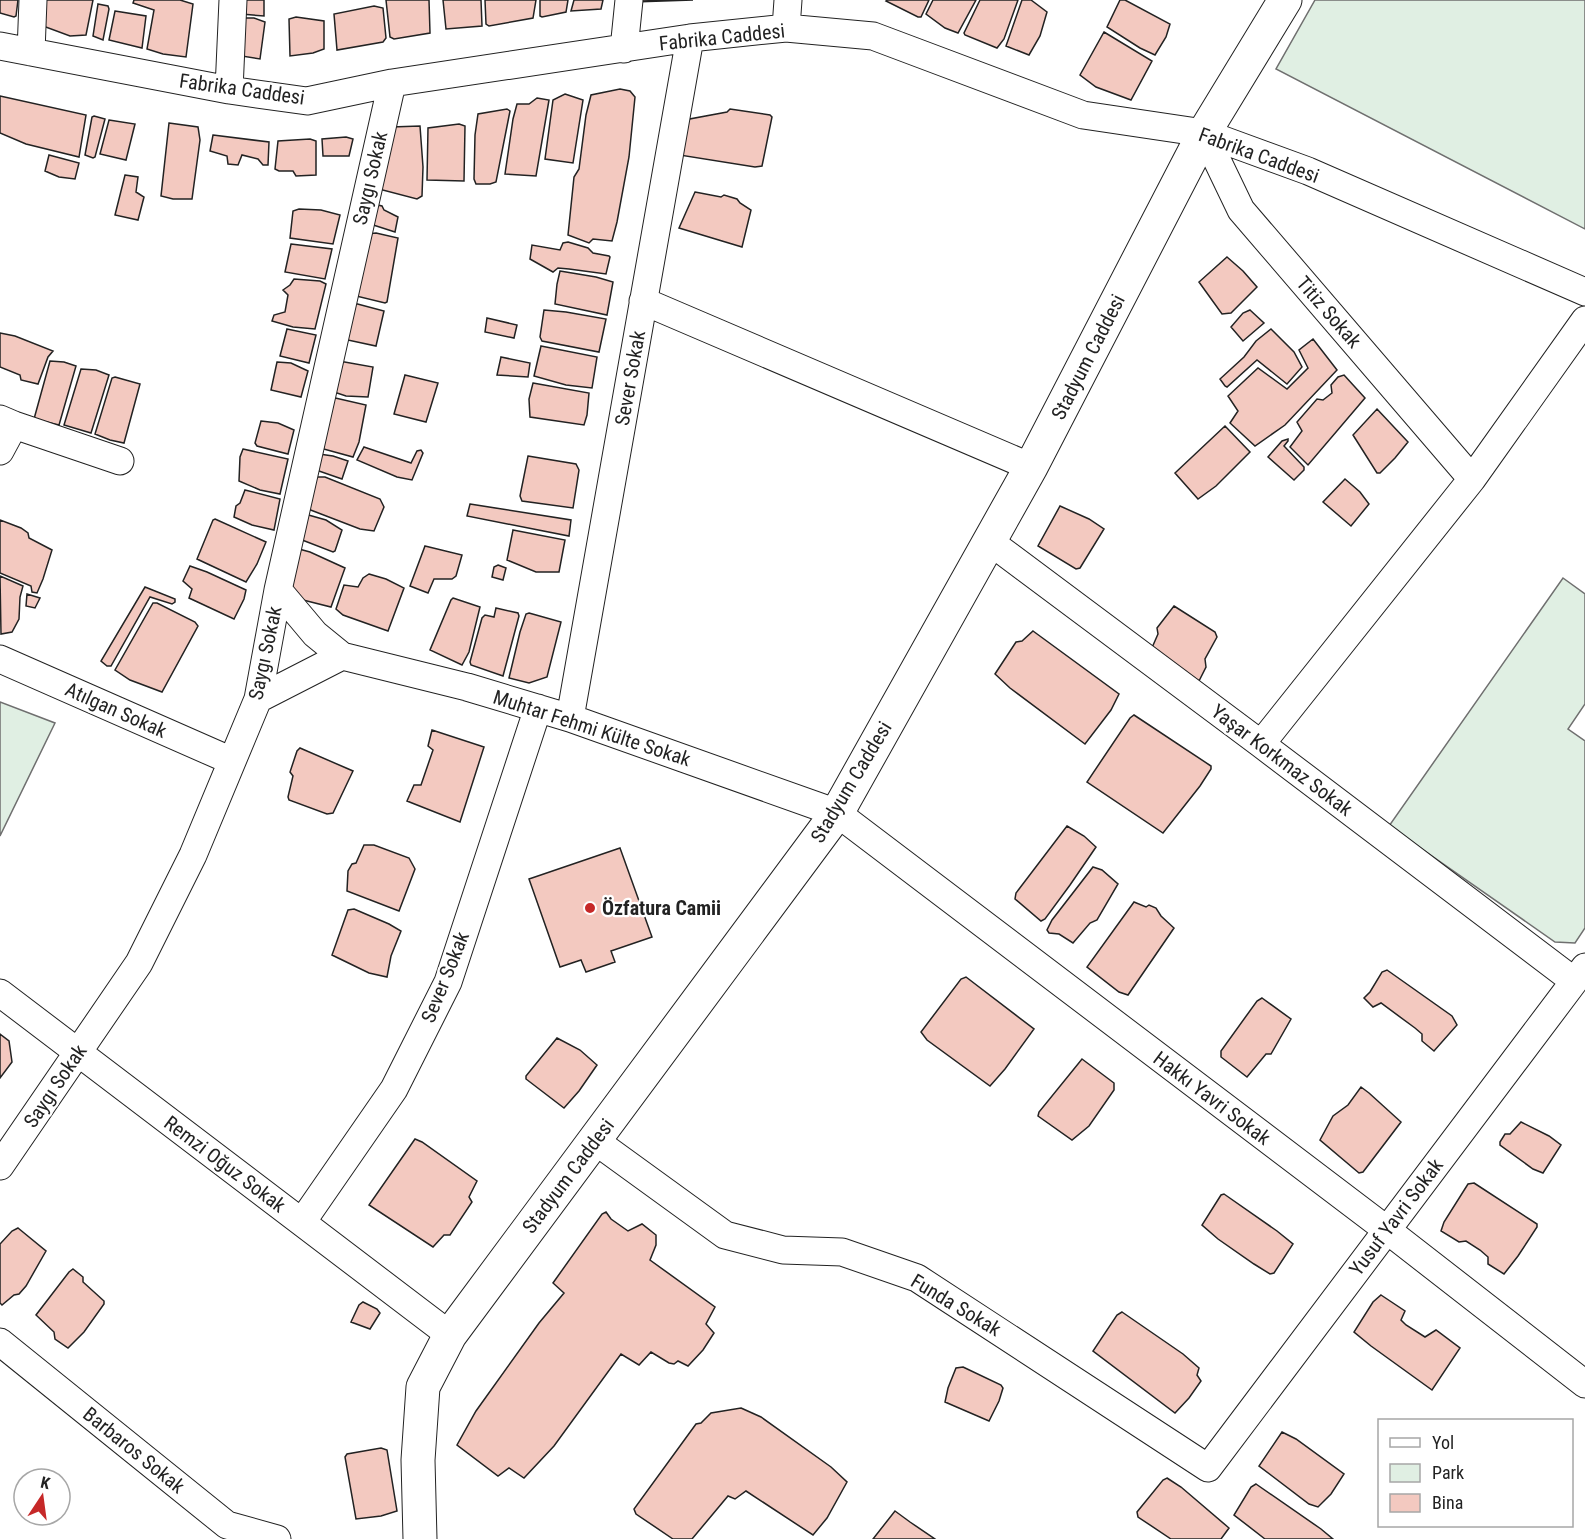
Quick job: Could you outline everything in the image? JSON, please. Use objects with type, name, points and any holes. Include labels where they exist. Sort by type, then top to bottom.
[{"type":"street","points":[[31,52],[33,0]]},
{"type":"street","points":[[229,90],[233,0]]},
{"type":"street","points":[[624,49],[629,0]]},
{"type":"street","points":[[786,28],[788,0]]},
{"type":"street","name":"Stadyum Caddesi","points":[[420,1539],[418,1460],[423,1387],[450,1335],[837,813],[1030,467],[1204,133],[1285,0]]},
{"type":"street","name":"Fabrika Caddesi","points":[[0,46],[229,90],[308,101],[392,83],[690,38],[786,28],[873,36],[1083,115],[1204,133],[1308,171],[1585,292]]},
{"type":"street","name":"Sever Sokak","points":[[570,718],[690,38]]},
{"type":"street","name":"Saygı Sokak","points":[[0,1166],[140,963],[193,855],[258,699],[278,590],[392,83]]},
{"type":"street","name":"Titiz Sokak","points":[[1204,133],[1241,210],[1472,479]]},
{"type":"street","points":[[643,302],[1030,467]]},
{"type":"street","points":[[1261,744],[1472,479],[1585,320]]},
{"type":"street","points":[[0,451],[7,422],[120,461]]},
{"type":"street","name":"Yaşar Korkmaz Sokak","points":[[989,541],[1261,744],[1579,974]]},
{"type":"street","name":"Muhtar Fehmi Külte Sokak","points":[[278,590],[315,634],[342,656],[467,687],[570,718],[837,813]]},
{"type":"street","points":[[258,699],[342,656]]},
{"type":"street","name":"Atılgan Sokak","points":[[0,659],[232,760]]},
{"type":"street","name":"Sever Sokak","points":[[302,1222],[394,1089],[448,982],[538,708]]},
{"type":"street","name":"Hakkı Yavri Sokak","points":[[837,813],[1387,1230],[1585,1384]]},
{"type":"street","name":"Yusuf Yavri Sokak","points":[[1208,1468],[1579,974]]},
{"type":"street","name":"Remzi Oğuz Sokak","points":[[0,993],[450,1335]]},
{"type":"street","name":"Funda Sokak","points":[[594,1140],[725,1235],[783,1250],[842,1252],[916,1278],[1208,1468]]},
{"type":"street","name":"Barbaros Sokak","points":[[0,1342],[227,1525],[277,1539]]},
{"type":"green space","points":[[1315,0],[1585,0],[1585,229],[1276,69]]},
{"type":"green space","points":[[1563,578],[1585,594],[1585,704],[1568,729],[1585,741],[1585,928],[1575,943],[1555,942],[1389,826]]},
{"type":"green space","points":[[0,702],[55,723],[0,836]]},
{"type":"building","points":[[0,0],[18,0],[16,16],[0,13]]},
{"type":"building","points":[[45,0],[93,0],[86,35],[70,36],[43,26]]},
{"type":"building","points":[[134,0],[180,0],[193,4],[186,57],[147,49],[154,10],[133,3]]},
{"type":"building","points":[[242,0],[264,0],[264,16],[241,14]]},
{"type":"building","points":[[386,0],[429,0],[430,33],[394,39],[390,37]]},
{"type":"building","points":[[443,0],[481,0],[482,26],[446,29]]},
{"type":"building","points":[[485,0],[536,0],[533,18],[489,26],[486,24]]},
{"type":"building","points":[[540,0],[568,0],[566,12],[542,17],[540,16]]},
{"type":"building","points":[[574,0],[603,0],[601,9],[571,11]]},
{"type":"building","points":[[634,0],[693,0],[634,2]]},
{"type":"building","points":[[887,0],[929,0],[921,17],[918,17]]},
{"type":"building","points":[[933,0],[976,0],[958,33],[945,28],[926,14]]},
{"type":"building","points":[[980,0],[1018,0],[1004,39],[997,48],[964,33]]},
{"type":"building","points":[[1022,0],[1031,0],[1047,12],[1040,36],[1029,55],[1006,46]]},
{"type":"building","points":[[1120,0],[1125,0],[1170,24],[1166,37],[1155,55],[1107,27]]},
{"type":"building","points":[[98,4],[108,6],[109,9],[103,40],[93,36]]},
{"type":"building","points":[[374,6],[383,8],[386,38],[383,42],[337,50],[334,14]]},
{"type":"building","points":[[115,11],[146,16],[142,48],[109,40]]},
{"type":"building","points":[[296,17],[324,21],[324,49],[290,56],[289,19]]},
{"type":"building","points":[[240,18],[254,18],[265,22],[260,59],[235,55]]},
{"type":"building","points":[[1104,32],[1152,61],[1131,100],[1096,87],[1080,75]]},
{"type":"building","points":[[620,89],[630,91],[635,97],[629,157],[617,222],[612,241],[593,239],[589,243],[568,235],[574,177],[579,169],[586,115],[591,95]]},
{"type":"building","points":[[565,94],[583,100],[573,163],[545,159],[553,100]]},
{"type":"building","points":[[0,96],[86,115],[79,157],[26,144],[0,133]]},
{"type":"building","points":[[537,98],[549,100],[536,176],[505,174],[517,104],[529,104]]},
{"type":"building","points":[[507,109],[510,111],[496,182],[476,184],[474,179],[475,135],[478,114]]},
{"type":"building","points":[[730,109],[772,117],[762,166],[755,167],[673,154],[679,121],[727,112]]},
{"type":"building","points":[[94,116],[105,119],[93,158],[85,155]]},
{"type":"building","points":[[109,120],[135,124],[126,160],[100,154]]},
{"type":"building","points":[[169,123],[198,127],[200,140],[192,199],[173,199],[161,196]]},
{"type":"building","points":[[459,124],[465,126],[464,181],[427,180],[428,128]]},
{"type":"building","points":[[420,126],[423,167],[422,196],[417,199],[375,188],[391,127]]},
{"type":"building","points":[[213,135],[269,142],[268,165],[263,165],[258,159],[242,155],[238,165],[228,164],[227,156],[210,151]]},
{"type":"building","points":[[346,137],[353,139],[349,156],[323,156],[322,139]]},
{"type":"building","points":[[310,139],[316,141],[316,175],[296,176],[293,171],[275,169],[278,141]]},
{"type":"building","points":[[49,155],[79,163],[75,179],[59,177],[45,171]]},
{"type":"building","points":[[125,175],[138,177],[136,192],[144,197],[138,220],[115,215]]},
{"type":"building","points":[[695,192],[721,197],[724,195],[737,199],[751,210],[742,247],[679,228]]},
{"type":"building","points":[[373,204],[382,206],[384,210],[398,217],[395,232],[367,223]]},
{"type":"building","points":[[321,210],[340,215],[333,244],[290,238],[293,211]]},
{"type":"building","points":[[376,233],[398,238],[385,303],[352,295],[367,234]]},
{"type":"building","points":[[568,242],[588,248],[593,253],[609,256],[606,274],[558,268],[553,272],[530,259],[532,245],[560,250],[563,243]]},
{"type":"building","points":[[291,244],[332,249],[325,279],[285,272]]},
{"type":"building","points":[[1227,257],[1257,287],[1231,313],[1222,314],[1199,282]]},
{"type":"building","points":[[560,271],[613,282],[607,315],[555,304]]},
{"type":"building","points":[[294,279],[320,281],[326,284],[315,329],[293,327],[272,321],[274,315],[285,312],[288,295],[283,290]]},
{"type":"building","points":[[350,302],[384,311],[376,346],[343,339]]},
{"type":"building","points":[[544,310],[606,319],[599,352],[542,341],[540,337]]},
{"type":"building","points":[[1250,310],[1264,323],[1243,341],[1231,327],[1243,313]]},
{"type":"building","points":[[487,318],[517,325],[514,338],[485,332]]},
{"type":"building","points":[[287,329],[316,335],[309,363],[280,356]]},
{"type":"building","points":[[1271,329],[1294,352],[1302,367],[1287,384],[1257,360],[1227,387],[1225,386],[1220,379],[1244,357],[1256,341]]},
{"type":"building","points":[[0,333],[15,336],[53,351],[48,357],[38,384],[21,380],[20,375],[0,367]]},
{"type":"building","points":[[1313,339],[1337,370],[1285,425],[1255,446],[1230,423],[1238,411],[1228,396],[1258,368],[1287,389],[1308,368],[1299,350]]},
{"type":"building","points":[[541,346],[597,357],[592,388],[566,385],[534,376]]},
{"type":"building","points":[[501,357],[530,363],[528,377],[497,375]]},
{"type":"building","points":[[50,361],[76,366],[59,425],[34,419]]},
{"type":"building","points":[[339,361],[373,367],[368,397],[346,396],[331,391]]},
{"type":"building","points":[[277,362],[291,363],[308,371],[301,397],[271,390]]},
{"type":"building","points":[[81,369],[96,370],[109,375],[91,433],[64,425]]},
{"type":"building","points":[[405,375],[438,383],[426,422],[394,414]]},
{"type":"building","points":[[1344,375],[1365,398],[1308,465],[1290,447],[1302,431],[1297,422],[1317,399],[1323,400],[1332,393],[1331,385],[1338,377]]},
{"type":"building","points":[[112,378],[140,384],[124,443],[95,434]]},
{"type":"building","points":[[533,383],[589,393],[584,425],[530,417],[529,399]]},
{"type":"building","points":[[331,397],[366,405],[359,442],[353,457],[320,448]]},
{"type":"building","points":[[1377,409],[1408,442],[1380,473],[1377,473],[1353,435]]},
{"type":"building","points":[[261,421],[278,423],[294,430],[288,454],[257,446],[255,443]]},
{"type":"building","points":[[1225,426],[1250,452],[1216,486],[1198,499],[1175,473]]},
{"type":"building","points":[[1288,439],[1284,446],[1304,467],[1304,470],[1294,480],[1268,457],[1282,441]]},
{"type":"building","points":[[364,447],[411,463],[417,451],[421,450],[423,453],[412,480],[397,477],[357,460]]},
{"type":"building","points":[[243,449],[288,459],[280,494],[260,490],[239,481],[240,457]]},
{"type":"building","points":[[319,454],[348,461],[342,479],[316,470]]},
{"type":"building","points":[[528,456],[576,464],[579,470],[573,508],[522,501],[520,496]]},
{"type":"building","points":[[316,477],[325,477],[380,499],[384,507],[374,531],[360,529],[308,509]]},
{"type":"building","points":[[1345,479],[1360,492],[1369,504],[1351,526],[1323,502]]},
{"type":"building","points":[[245,490],[280,499],[274,530],[252,525],[234,517],[236,506],[240,503]]},
{"type":"building","points":[[470,504],[571,520],[569,536],[467,516]]},
{"type":"building","points":[[1060,506],[1089,519],[1104,529],[1080,568],[1076,569],[1038,546]]},
{"type":"building","points":[[305,514],[326,520],[342,530],[335,551],[297,538]]},
{"type":"building","points":[[215,519],[266,542],[246,582],[197,559]]},
{"type":"building","points":[[0,520],[21,528],[28,533],[29,538],[52,550],[37,593],[32,592],[31,586],[0,573]]},
{"type":"building","points":[[513,530],[565,540],[559,572],[536,572],[507,560]]},
{"type":"building","points":[[425,546],[462,555],[456,576],[452,579],[434,579],[428,593],[410,586]]},
{"type":"building","points":[[299,549],[345,568],[331,607],[291,597]]},
{"type":"building","points":[[498,565],[506,568],[503,580],[492,577],[494,567]]},
{"type":"building","points":[[190,566],[246,590],[234,619],[189,598],[192,589],[183,581]]},
{"type":"building","points":[[369,574],[404,588],[388,631],[343,615],[336,609],[344,585],[358,587],[363,578]]},
{"type":"building","points":[[0,576],[23,586],[19,619],[12,632],[1,634]]},
{"type":"building","points":[[145,587],[175,599],[175,602],[172,604],[150,597],[111,666],[107,666],[101,661]]},
{"type":"building","points":[[27,594],[40,598],[35,608],[26,606]]},
{"type":"building","points":[[453,598],[480,607],[469,652],[462,665],[430,650]]},
{"type":"building","points":[[153,603],[195,622],[198,626],[162,692],[130,680],[115,670]]},
{"type":"building","points":[[1174,606],[1215,632],[1217,637],[1205,659],[1206,667],[1199,681],[1151,650],[1158,634],[1157,628]]},
{"type":"building","points":[[496,608],[518,613],[519,616],[503,676],[471,665],[470,662],[482,618],[485,615],[494,617]]},
{"type":"building","points":[[526,614],[561,622],[547,677],[529,683],[509,678],[520,632]]},
{"type":"building","points":[[1033,631],[1119,694],[1111,710],[1085,744],[1010,688],[995,674],[1016,642],[1022,641]]},
{"type":"building","points":[[1134,715],[1211,766],[1200,786],[1163,833],[1087,782]]},
{"type":"building","points":[[432,730],[484,747],[460,822],[407,801],[414,785],[421,785],[433,750],[428,746]]},
{"type":"building","points":[[300,748],[353,771],[333,813],[327,814],[289,800],[293,776],[290,772]]},
{"type":"building","points":[[1067,826],[1084,836],[1096,847],[1045,919],[1041,921],[1015,899],[1016,893]]},
{"type":"building","points":[[364,845],[374,845],[409,858],[415,869],[399,911],[347,891],[348,871],[352,864],[356,863]]},
{"type":"building","name":"Özfatura Camii","points":[[620,848],[652,937],[611,951],[615,962],[586,972],[581,960],[560,967],[529,879]]},
{"type":"building","points":[[1093,867],[1102,870],[1118,884],[1097,920],[1090,923],[1073,943],[1059,934],[1049,933],[1047,930],[1052,920]]},
{"type":"building","points":[[1134,902],[1156,908],[1174,928],[1128,995],[1119,992],[1087,967]]},
{"type":"building","points":[[354,909],[401,931],[391,956],[387,977],[369,973],[332,955],[348,910]]},
{"type":"building","points":[[1387,970],[1452,1016],[1457,1025],[1434,1051],[1422,1041],[1422,1034],[1415,1028],[1381,1003],[1373,1007],[1364,998],[1382,972]]},
{"type":"building","points":[[966,977],[1034,1029],[990,1086],[927,1040],[921,1032],[961,979]]},
{"type":"building","points":[[1262,998],[1291,1019],[1271,1054],[1266,1054],[1247,1077],[1221,1057],[1221,1051],[1257,1001]]},
{"type":"building","points":[[0,1034],[9,1041],[12,1062],[0,1078]]},
{"type":"building","points":[[557,1038],[580,1050],[597,1065],[564,1108],[526,1079],[526,1076]]},
{"type":"building","points":[[1082,1059],[1114,1083],[1114,1090],[1089,1126],[1072,1140],[1038,1116]]},
{"type":"building","points":[[1361,1087],[1401,1122],[1363,1172],[1359,1173],[1320,1140],[1333,1116],[1348,1105]]},
{"type":"building","points":[[1521,1122],[1549,1136],[1561,1145],[1543,1173],[1533,1169],[1500,1145],[1505,1134],[1510,1134]]},
{"type":"building","points":[[415,1139],[477,1181],[469,1197],[472,1202],[450,1235],[444,1235],[433,1247],[369,1205]]},
{"type":"building","points":[[1474,1183],[1537,1224],[1504,1274],[1488,1264],[1488,1257],[1480,1250],[1466,1241],[1459,1242],[1441,1231],[1444,1222],[1468,1184]]},
{"type":"building","points":[[1224,1194],[1293,1244],[1274,1273],[1270,1274],[1254,1264],[1202,1225],[1221,1195]]},
{"type":"building","points":[[606,1212],[611,1219],[628,1231],[642,1224],[656,1235],[656,1245],[650,1260],[715,1307],[706,1324],[714,1333],[703,1350],[688,1366],[678,1361],[674,1364],[669,1363],[651,1352],[639,1365],[621,1354],[554,1446],[524,1478],[509,1468],[498,1476],[457,1445],[476,1411],[539,1323],[564,1293],[553,1283],[602,1214]]},
{"type":"building","points":[[18,1228],[46,1251],[26,1286],[19,1294],[14,1295],[2,1305],[0,1303],[0,1244]]},
{"type":"building","points":[[73,1269],[83,1277],[83,1282],[104,1301],[104,1304],[84,1332],[68,1348],[55,1339],[54,1332],[36,1315]]},
{"type":"building","points":[[1381,1295],[1405,1311],[1401,1320],[1406,1325],[1425,1337],[1436,1330],[1460,1348],[1432,1390],[1354,1332],[1373,1302]]},
{"type":"building","points":[[363,1302],[380,1313],[370,1329],[351,1322],[359,1305]]},
{"type":"building","points":[[1122,1312],[1183,1354],[1199,1368],[1197,1375],[1201,1381],[1175,1413],[1093,1351],[1117,1315]]},
{"type":"building","points":[[963,1367],[1003,1388],[989,1421],[945,1402],[956,1368]]},
{"type":"building","points":[[741,1408],[761,1417],[831,1467],[847,1482],[827,1518],[813,1535],[746,1491],[735,1499],[728,1496],[692,1539],[673,1539],[636,1514],[634,1509],[696,1424],[701,1423],[711,1413]]},
{"type":"building","points":[[1282,1432],[1296,1439],[1344,1474],[1331,1494],[1318,1507],[1309,1504],[1259,1466]]},
{"type":"building","points":[[381,1448],[387,1450],[397,1511],[381,1516],[356,1519],[345,1457],[347,1454]]},
{"type":"building","points":[[1167,1478],[1229,1528],[1221,1539],[1171,1539],[1138,1517],[1137,1512]]},
{"type":"building","points":[[1256,1484],[1333,1539],[1265,1539],[1234,1515],[1251,1487]]},
{"type":"building","points":[[895,1511],[910,1522],[935,1539],[873,1539]]},
{"type":"place","name":"Özfatura Camii","points":[[590,908]]}]
